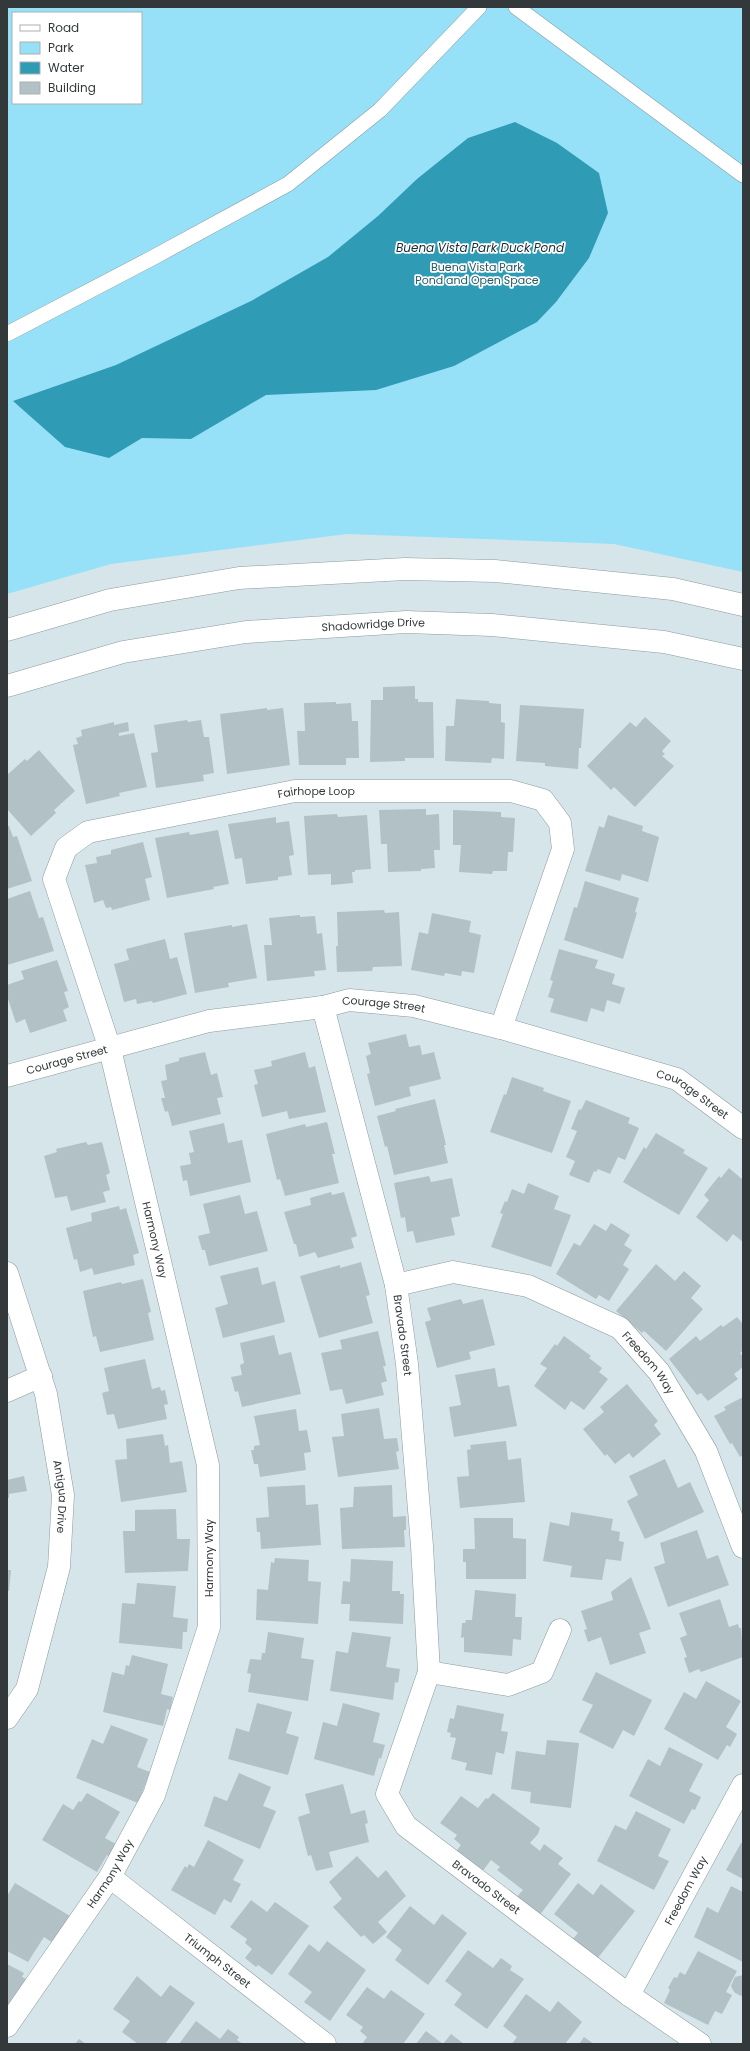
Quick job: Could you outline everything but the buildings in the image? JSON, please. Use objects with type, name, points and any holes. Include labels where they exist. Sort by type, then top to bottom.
[{"type":"street","points":[[7,630],[110,600],[239,578],[405,569],[495,571],[673,589],[743,605]]},
{"type":"street","name":"Shadowridge Drive","points":[[7,686],[123,652],[238,633],[406,622],[492,625],[664,642],[743,659]]},
{"type":"street","name":"Fairhope Loop","points":[[110,1049],[54,879],[66,848],[88,832],[295,791],[511,791],[543,800],[560,823],[564,850],[501,1028]]},
{"type":"street","name":"Courage Street","points":[[7,1076],[110,1049],[209,1020],[323,1007],[349,1000],[414,1006],[501,1028],[677,1079],[743,1128]]},
{"type":"street","name":"Bravado Street","points":[[323,1007],[396,1285],[408,1380],[422,1546],[429,1672],[387,1794],[406,1826],[629,1995],[700,2044]]},
{"type":"street","name":"Harmony Way","points":[[7,2026],[110,1877],[154,1795],[209,1627],[208,1465],[110,1049]]},
{"type":"street","name":"Freedom Way","points":[[396,1285],[453,1272],[528,1286],[620,1328],[659,1372],[706,1451],[743,1547]]},
{"type":"street","name":"Antigua Drive","points":[[7,1273],[46,1394],[63,1495],[59,1567],[27,1689],[7,1718]]},
{"type":"street","points":[[7,1391],[41,1376]]},
{"type":"street","points":[[429,1672],[508,1685],[542,1672],[560,1630]]},
{"type":"street","name":"Freedom Way","points":[[629,1995],[743,1785]]},
{"type":"street","name":"Triumph Street","points":[[110,1877],[325,2044]]},
{"type":"lane","points":[[7,334],[154,257],[288,184],[380,110],[479,7]]},
{"type":"lane","points":[[516,7],[743,175]]},
{"type":"green space","name":"Buena Vista Park Pond and Open Space","points":[[7,7],[743,7],[743,572],[614,544],[347,534],[111,564],[7,594]]},
{"type":"water","name":"Buena Vista Park Duck Pond","points":[[515,122],[557,143],[599,173],[608,213],[589,258],[556,302],[537,322],[454,366],[376,390],[266,395],[191,439],[142,438],[109,458],[65,447],[13,401],[116,365],[251,301],[328,257],[378,216],[417,179],[468,138]]}]
